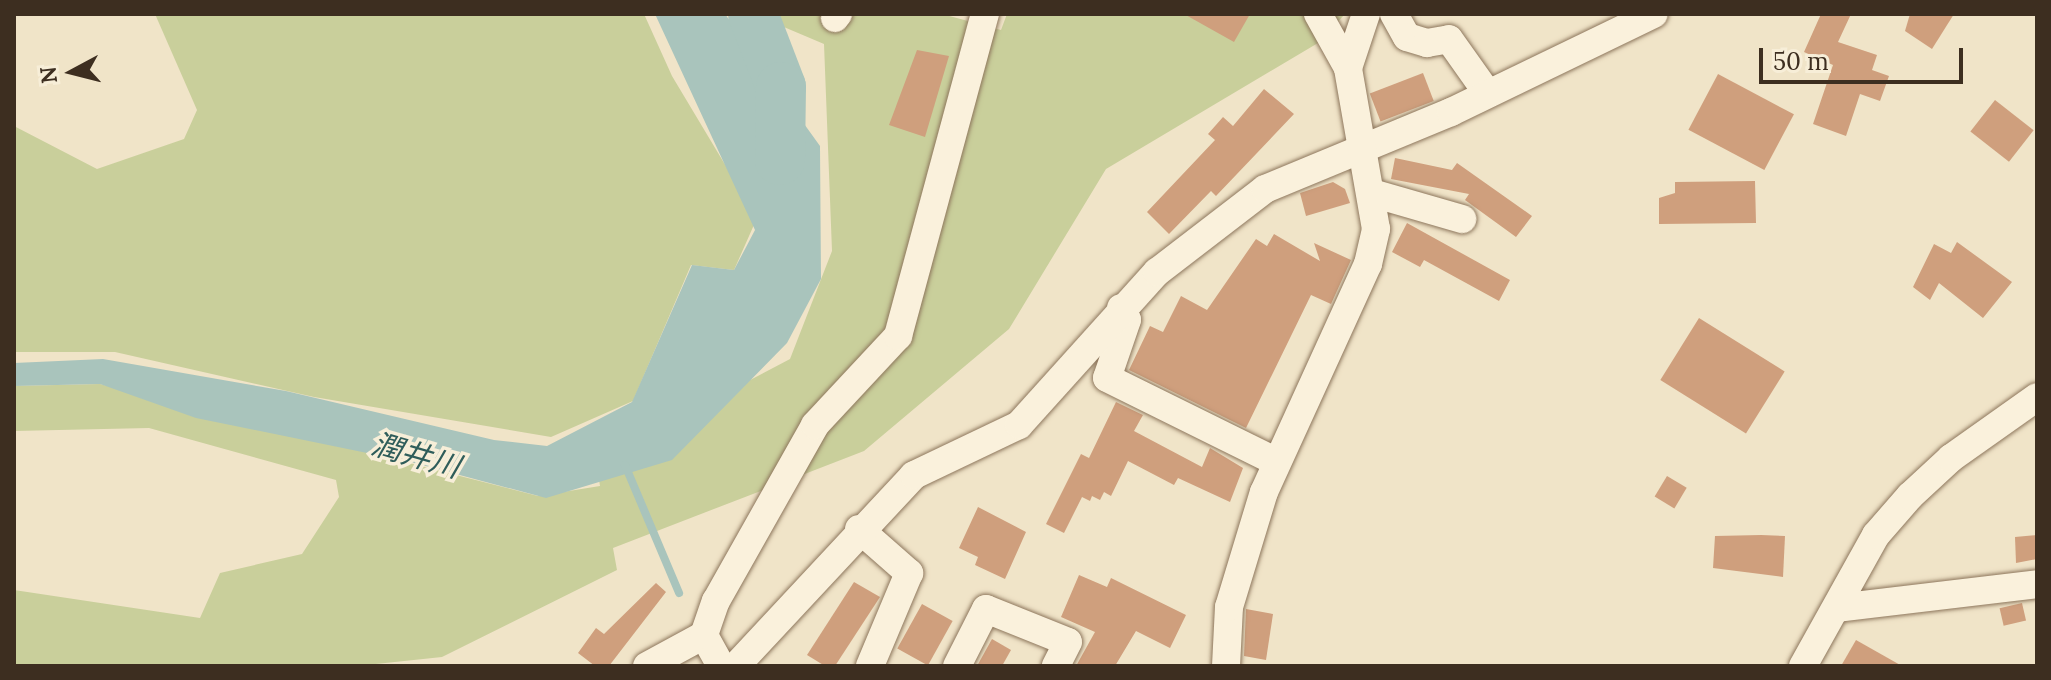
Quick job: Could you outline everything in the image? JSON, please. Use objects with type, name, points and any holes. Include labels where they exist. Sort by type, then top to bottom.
[{"type":"street","points":[[647,666],[704,635],[716,601],[815,425],[898,336],[985,14]]},
{"type":"street","points":[[1318,14],[1348,68]]},
{"type":"street","points":[[1226,666],[1229,607],[1275,461],[1368,264],[1376,229],[1364,148],[1348,89],[1348,68],[1366,14]]},
{"type":"street","points":[[1394,14],[1407,37],[1427,43],[1449,39],[1488,94]]},
{"type":"street","points":[[736,666],[859,529],[914,475],[1019,425],[1121,308],[1157,272],[1265,189],[1488,94],[1654,14]]},
{"type":"street","points":[[1372,193],[1462,219]]},
{"type":"street","points":[[1121,308],[1127,320],[1107,378],[1275,461]]},
{"type":"street","points":[[1803,666],[1876,535],[1910,496],[1951,458],[2037,397]]},
{"type":"street","points":[[859,529],[909,573],[870,666]]},
{"type":"street","points":[[1837,608],[2037,584]]},
{"type":"street","points":[[957,666],[986,609],[1068,642],[1056,666]]},
{"type":"street","points":[[704,635],[721,666]]},
{"type":"green space","points":[[155,14],[644,14],[672,76],[757,218],[734,270],[691,265],[633,401],[551,437],[314,397],[115,352],[14,352],[14,126],[97,169],[184,139],[197,110]]},
{"type":"green space","points":[[753,14],[942,14],[1001,30],[1007,14],[1345,14],[1318,43],[1106,169],[1009,329],[864,451],[613,548],[617,570],[442,657],[357,666],[14,666],[14,590],[200,618],[220,573],[302,554],[339,497],[336,480],[149,428],[14,431],[14,386],[100,384],[538,496],[600,486],[596,461],[790,359],[832,251],[824,44]]},
{"type":"water","points":[[655,14],[725,14],[820,146],[821,279],[787,343],[672,460],[546,498],[411,462],[196,418],[100,384],[14,386],[14,363],[103,359],[286,391],[494,440],[547,446],[632,402],[692,265],[734,270],[755,230]]},
{"type":"building","points":[[1184,14],[1250,14],[1234,42]]},
{"type":"building","points":[[1821,14],[1851,14],[1838,42],[1877,55],[1872,70],[1889,76],[1880,101],[1860,94],[1846,136],[1813,124],[1833,65],[1804,52]]},
{"type":"building","points":[[1910,14],[1954,14],[1932,49],[1905,31]]},
{"type":"building","points":[[917,50],[949,56],[925,137],[889,125]]},
{"type":"building","points":[[1423,73],[1434,101],[1381,121],[1370,93]]},
{"type":"building","points":[[1718,74],[1794,114],[1764,170],[1688,130]]},
{"type":"building","points":[[1264,89],[1294,114],[1216,196],[1211,191],[1169,234],[1147,212],[1215,140],[1208,134],[1223,117],[1233,126]]},
{"type":"building","points":[[1995,100],[2034,130],[2009,162],[1970,132]]},
{"type":"building","points":[[1395,158],[1452,170],[1457,163],[1532,216],[1516,237],[1465,200],[1469,194],[1391,179]]},
{"type":"building","points":[[1755,181],[1756,223],[1659,224],[1659,198],[1675,193],[1675,182]]},
{"type":"building","points":[[1333,182],[1345,189],[1350,203],[1306,216],[1300,193]]},
{"type":"building","points":[[1407,223],[1510,280],[1499,301],[1424,260],[1420,267],[1392,252]]},
{"type":"building","points":[[1274,234],[1320,261],[1314,243],[1351,260],[1331,304],[1311,295],[1246,428],[1129,370],[1150,326],[1163,332],[1181,296],[1207,310],[1256,239],[1267,246]]},
{"type":"building","points":[[1957,242],[2012,282],[1983,318],[1939,283],[1930,300],[1913,287],[1934,244],[1951,253]]},
{"type":"building","points":[[1699,318],[1785,372],[1746,433],[1660,380]]},
{"type":"building","points":[[1116,402],[1143,415],[1134,431],[1202,467],[1210,448],[1243,468],[1230,502],[1178,478],[1174,485],[1128,461],[1111,496],[1104,492],[1100,500],[1092,496],[1090,501],[1082,497],[1064,533],[1046,524],[1081,454],[1089,458]]},
{"type":"building","points":[[1667,476],[1687,488],[1674,508],[1655,497]]},
{"type":"building","points":[[978,507],[1026,532],[1005,579],[975,565],[978,557],[959,548]]},
{"type":"building","points":[[2037,535],[2037,559],[2016,563],[2015,537]]},
{"type":"building","points":[[1715,536],[1785,536],[1783,577],[1713,568]]},
{"type":"building","points":[[1079,575],[1107,587],[1111,578],[1186,615],[1170,648],[1136,631],[1115,666],[1076,666],[1095,632],[1061,617]]},
{"type":"building","points":[[854,582],[880,597],[835,666],[825,666],[807,655]]},
{"type":"building","points":[[656,583],[666,592],[609,666],[595,666],[578,653],[596,628],[604,634]]},
{"type":"building","points":[[2022,603],[2026,621],[2004,626],[2000,608]]},
{"type":"building","points":[[922,604],[953,621],[928,666],[897,649]]},
{"type":"building","points":[[1246,609],[1273,614],[1266,660],[1244,656]]},
{"type":"building","points":[[992,639],[1011,650],[1002,666],[977,666]]},
{"type":"building","points":[[1856,640],[1902,666],[1841,666]]},
{"type":"waterway","name":"潤井川","points":[[753,14],[781,87],[780,160]]},
{"type":"waterway","points":[[625,465],[679,593]]}]
